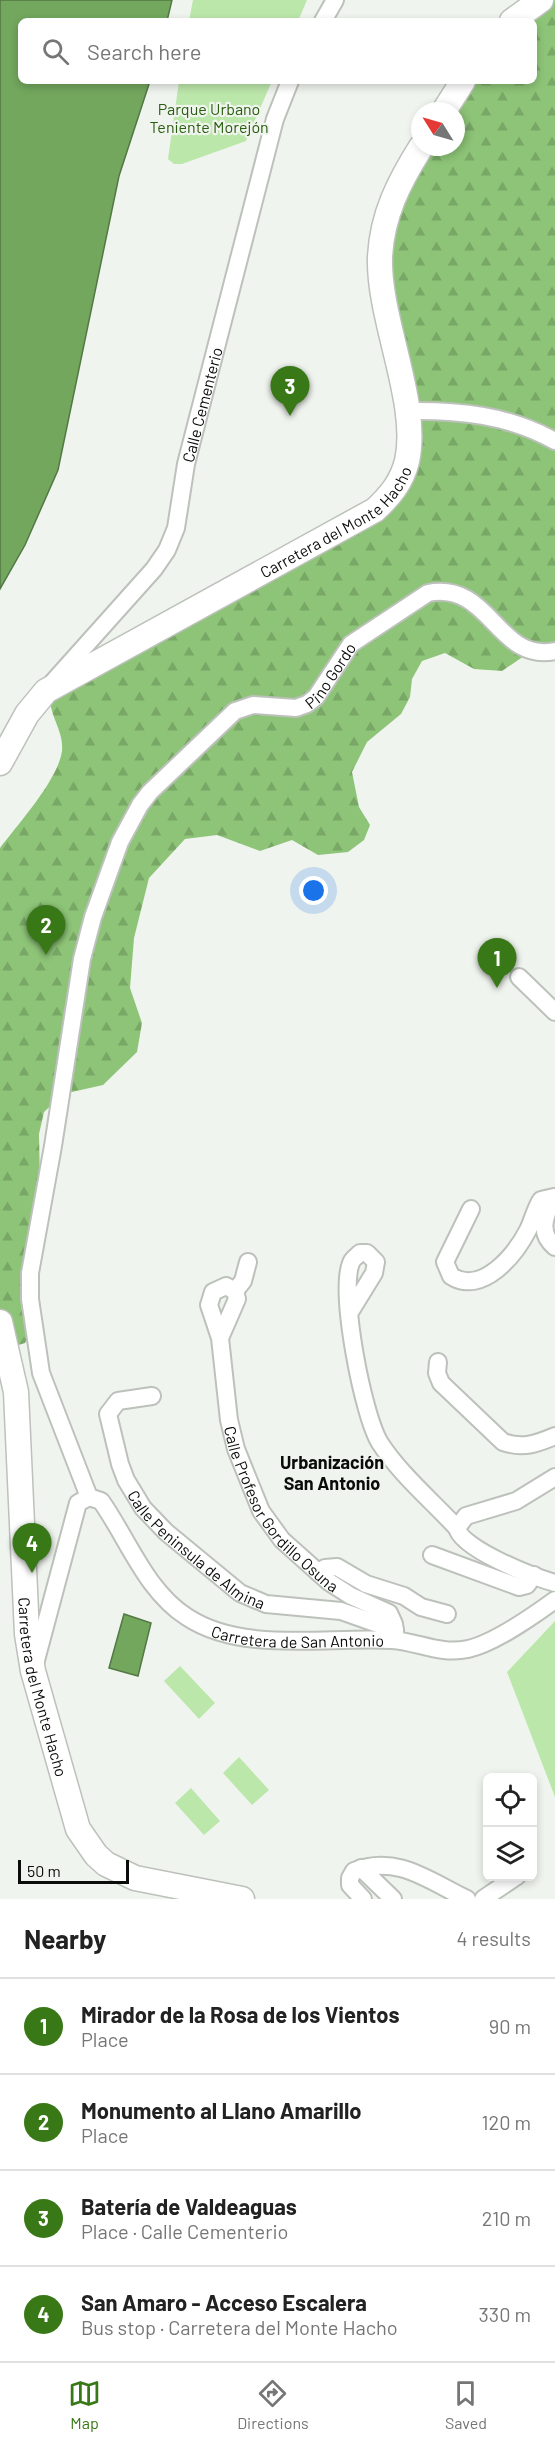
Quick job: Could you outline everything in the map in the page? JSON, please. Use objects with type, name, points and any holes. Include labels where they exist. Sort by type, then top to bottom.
[{"type":"main road","points":[[516,18],[541,0]]},
{"type":"main road","points":[[450,102],[461,84]]},
{"type":"main road","name":"Carretera del Monte Hacho","points":[[0,763],[27,714],[46,691],[375,510],[389,497],[400,480],[407,461],[409,442],[406,411],[381,280],[380,259],[386,215],[394,194],[416,156]]},
{"type":"main road","name":"Carretera del Monte Hacho","points":[[0,1322],[16,1392],[27,1634],[33,1671],[78,1829],[96,1855],[119,1872],[135,1878],[242,1899]]},
{"type":"street","points":[[325,18],[335,0]]},
{"type":"street","name":"Calle Cementerio","points":[[46,691],[154,570],[167,550],[176,528],[186,464],[271,136],[289,84]]},
{"type":"street","points":[[406,411],[451,410],[497,417],[555,441]]},
{"type":"street","name":"Pino Gordo","points":[[89,1497],[41,1373],[30,1299],[30,1273],[53,1146],[82,959],[93,917],[120,842],[140,805],[161,780],[236,711],[253,705],[296,708],[307,704],[316,697],[351,644],[428,593],[442,590],[457,593],[470,600],[519,646],[541,653],[555,651]]},
{"type":"street","points":[[519,977],[551,1001]]},
{"type":"street","points":[[471,1209],[446,1262],[451,1276],[466,1282],[480,1281],[493,1274],[524,1237],[542,1200],[554,1196]]},
{"type":"street","points":[[554,1196],[543,1225],[548,1241],[555,1247]]},
{"type":"street","points":[[220,1338],[237,1299],[235,1291],[243,1281],[248,1262]]},
{"type":"street","name":"Calle Profesor Gordillo Osuna","points":[[235,1291],[226,1286],[220,1287],[213,1292],[209,1300],[211,1316],[220,1338],[230,1420],[236,1449],[253,1495],[282,1540],[319,1573],[351,1596],[384,1609],[392,1618],[395,1635]]},
{"type":"street","points":[[350,1311],[359,1380],[374,1432],[392,1458],[472,1547],[555,1583]]},
{"type":"street","points":[[438,1362],[437,1373],[441,1383],[503,1442],[516,1446],[530,1446],[555,1436]]},
{"type":"street","name":"Calle Peninsula de Almina","points":[[152,1396],[118,1401],[108,1414],[126,1480],[154,1521],[234,1588],[252,1600],[266,1604],[341,1611],[395,1635]]},
{"type":"street","points":[[457,1528],[466,1516],[516,1501],[555,1477]]},
{"type":"street","points":[[33,1671],[78,1503],[89,1497]]},
{"type":"street","name":"Carretera de San Antonio","points":[[89,1497],[100,1501],[157,1590],[170,1604],[202,1627],[245,1638],[395,1635],[438,1651],[470,1649],[485,1644],[555,1600]]},
{"type":"street","points":[[432,1556],[519,1587],[527,1585],[534,1575]]},
{"type":"street","points":[[319,1573],[325,1568],[337,1568],[366,1584],[404,1596],[421,1607],[447,1614]]},
{"type":"street","points":[[363,1899],[350,1885],[350,1878],[354,1871],[373,1865],[398,1866],[467,1899]]},
{"type":"street","points":[[361,1868],[393,1899]]},
{"type":"street","points":[[483,1899],[510,1881]]},
{"type":"green space","points":[[193,0],[307,0],[299,18],[190,18]]},
{"type":"green space","points":[[555,0],[555,653],[524,656],[502,671],[474,669],[445,653],[422,661],[412,679],[410,697],[401,714],[367,742],[352,772],[359,807],[370,825],[364,840],[348,852],[318,855],[292,840],[260,851],[217,835],[185,839],[149,878],[134,938],[130,988],[142,1023],[137,1052],[103,1085],[63,1094],[44,1112],[39,1134],[40,1184],[21,1272],[27,1339],[25,1343],[15,1346],[0,1334],[0,848],[36,801],[59,763],[62,743],[50,702],[50,694],[376,497],[398,464],[402,439],[390,260],[394,206],[419,156],[465,156],[465,102],[460,102],[470,84],[537,84],[537,18],[528,18]]},
{"type":"green space","name":"Parque Urbano Teniente Morejón","points":[[179,84],[271,84],[246,141],[182,164],[174,164],[168,159]]},
{"type":"green space","points":[[555,1621],[555,1797],[507,1672]]},
{"type":"green space","points":[[180,1666],[215,1703],[199,1719],[164,1681]]},
{"type":"green space","points":[[239,1757],[269,1790],[252,1805],[223,1773]]},
{"type":"green space","points":[[191,1788],[220,1821],[204,1835],[175,1803]]},
{"type":"shaded area","points":[[0,0],[172,0],[168,18],[18,18],[18,84],[149,84],[119,176],[58,470],[25,545],[0,589]]},
{"type":"shaded area","points":[[124,1614],[151,1623],[138,1676],[109,1668]]},
{"type":"place","name":"Batería de Valdeaguas","points":[[290,416]]},
{"type":"place","name":"Monumento al Llano Amarillo","points":[[46,955]]},
{"type":"place","name":"Mirador de la Rosa de los Vientos","points":[[497,988]]},
{"type":"place","name":"San Amaro - Acceso Escalera","points":[[32,1573]]},
{"type":"district","name":"Urbanización San Antonio","points":[[332,1472]]}]
